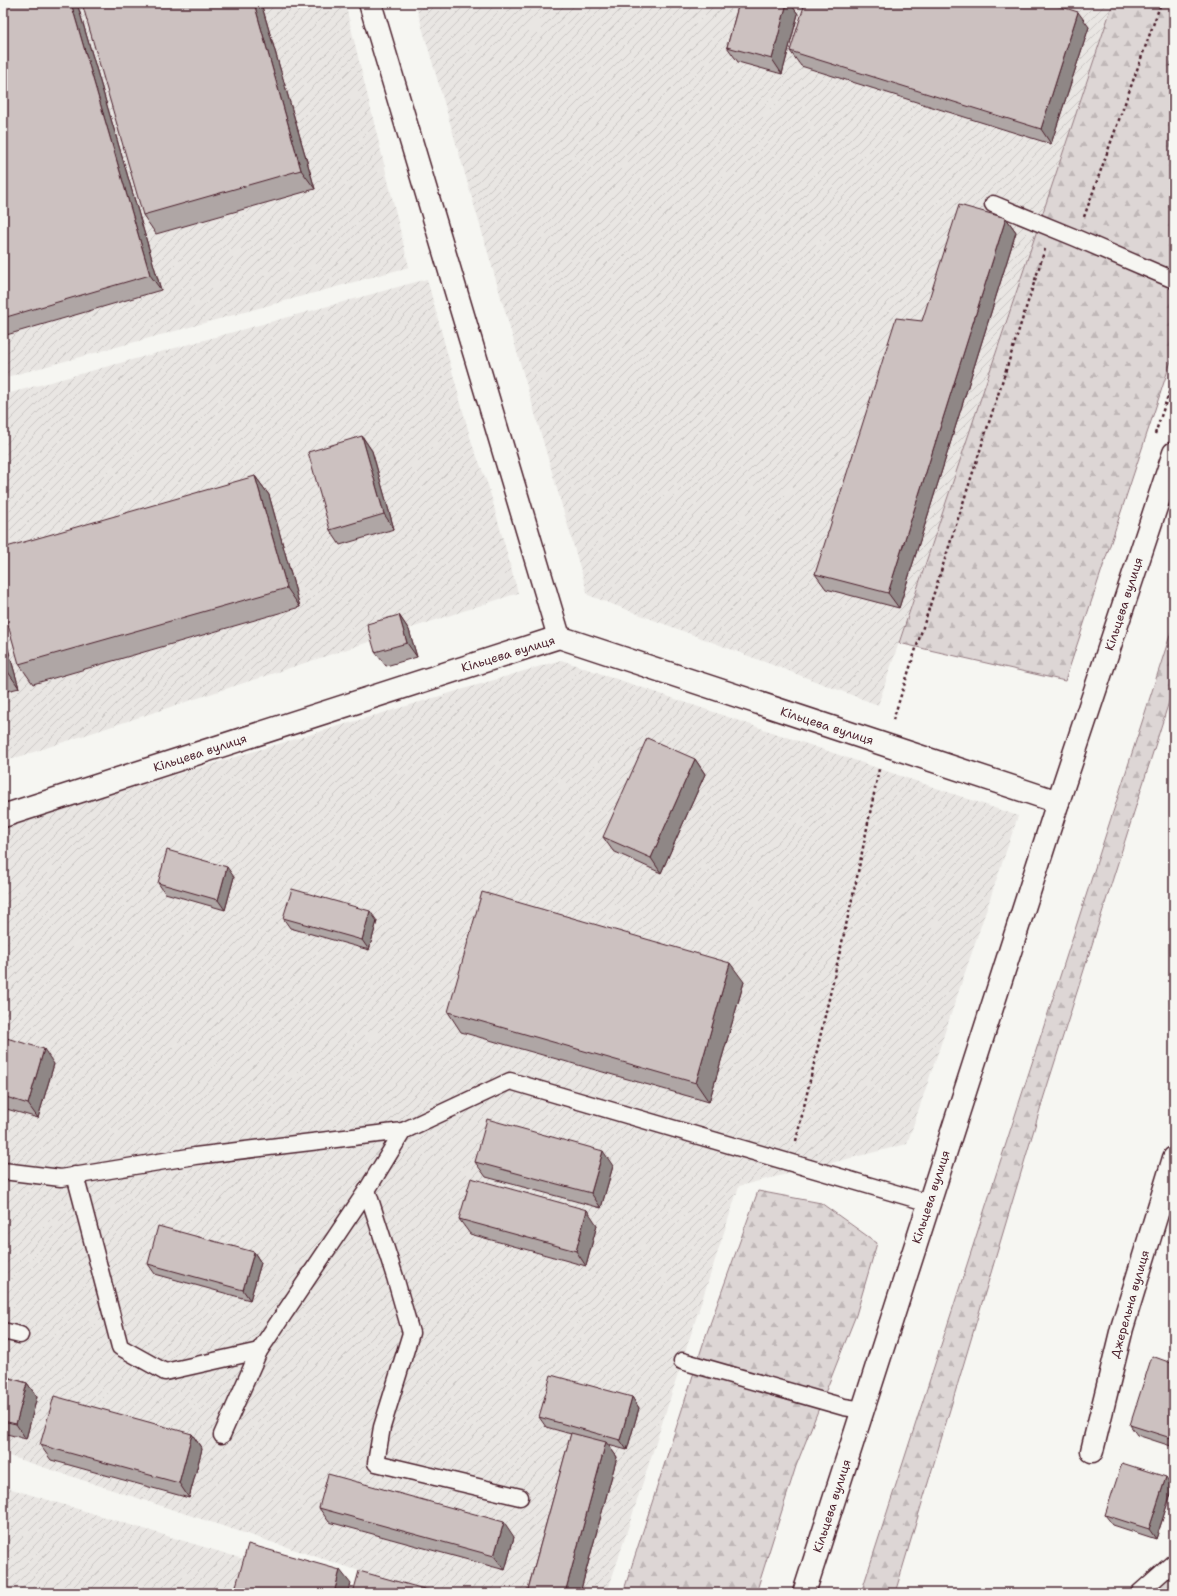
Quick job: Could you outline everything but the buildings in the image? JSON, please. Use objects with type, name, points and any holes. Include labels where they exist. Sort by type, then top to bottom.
[{"type":"street","points":[[370,3],[559,637]]},
{"type":"street","name":"Кільцева вулиця","points":[[804,1593],[1058,802],[1174,453]]},
{"type":"street","name":"Кільцева вулиця","points":[[3,816],[559,637],[1058,802]]},
{"type":"street","name":"Джерельна вулиця","points":[[1092,1451],[1122,1328],[1174,1158]]},
{"type":"lane","points":[[993,204],[1174,280]]},
{"type":"lane","points":[[3,1171],[61,1178],[195,1156],[403,1131],[510,1081],[929,1203]]},
{"type":"lane","points":[[222,1435],[259,1351],[367,1190],[403,1131]]},
{"type":"lane","points":[[75,1175],[120,1347],[165,1372],[259,1351]]},
{"type":"lane","points":[[367,1190],[411,1333],[382,1427],[376,1463],[520,1497]]},
{"type":"lane","points":[[3,1331],[20,1335]]},
{"type":"lane","points":[[682,1360],[844,1407],[863,1410]]},
{"type":"lane","points":[[1139,1593],[1174,1562]]},
{"type":"path","points":[[1076,238],[1161,3]]},
{"type":"path","points":[[791,1163],[856,882],[884,745],[1052,228]]},
{"type":"shaded area","points":[[3,3],[345,3],[409,267],[3,378]]},
{"type":"shaded area","points":[[415,3],[1113,3],[878,705],[588,595]]},
{"type":"shaded area","points":[[427,279],[472,444],[488,485],[518,593],[3,762],[3,395]]},
{"type":"shaded area","points":[[561,660],[1018,816],[907,1144],[739,1186],[607,1593],[427,1593],[3,1454],[3,826]]},
{"type":"shaded area","points":[[5,1487],[356,1593],[3,1593],[3,1498]]},
{"type":"green space","points":[[1113,3],[1174,3],[1174,352],[1065,681],[899,643]]},
{"type":"green space","points":[[1174,623],[1174,686],[1044,1096],[895,1593],[861,1593]]},
{"type":"green space","points":[[758,1191],[821,1203],[877,1243],[856,1315],[796,1466],[756,1593],[623,1593],[705,1338]]},
{"type":"green space","points":[[1174,1568],[1174,1593],[1145,1593]]}]
